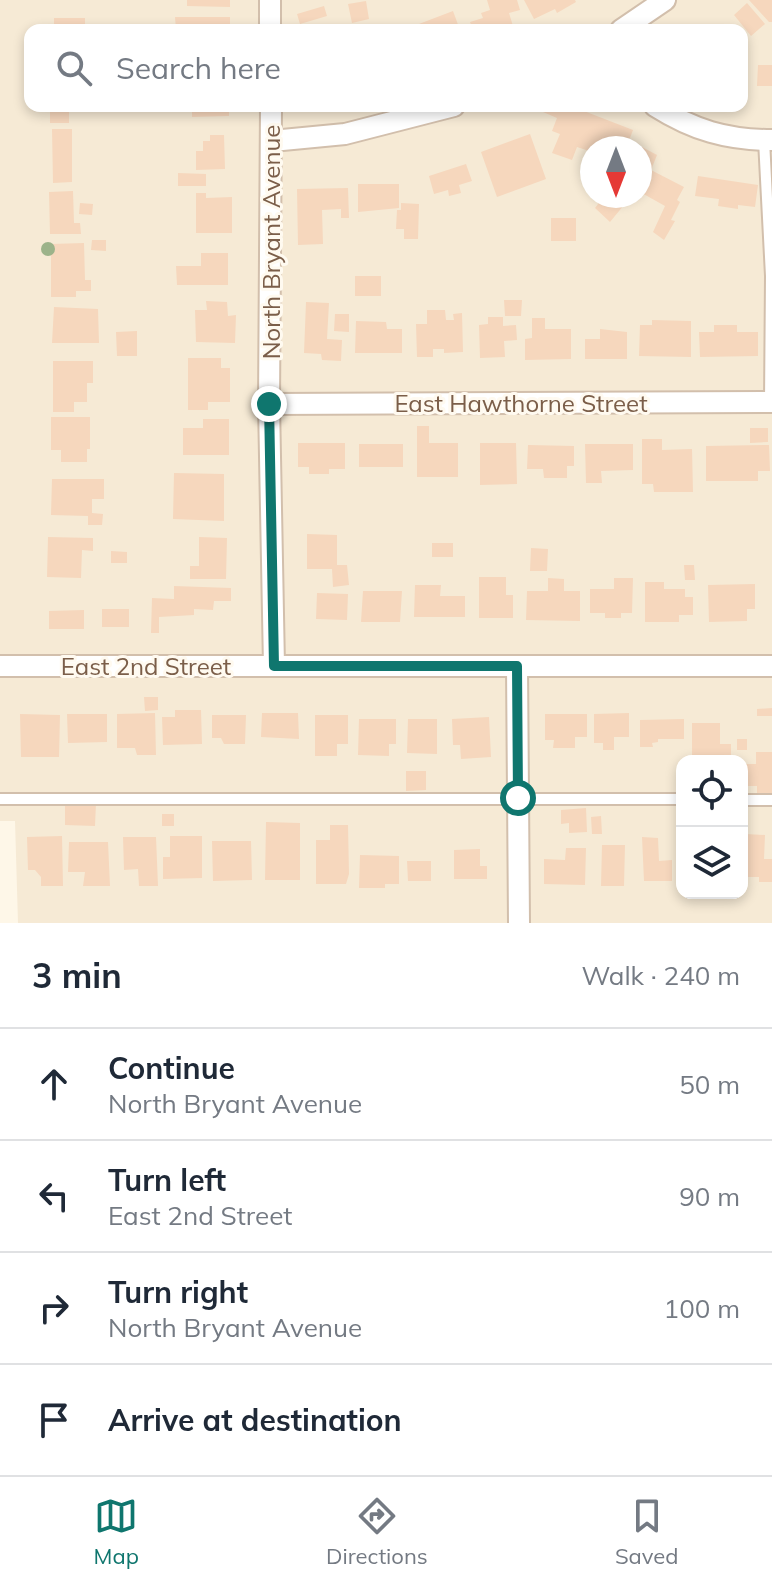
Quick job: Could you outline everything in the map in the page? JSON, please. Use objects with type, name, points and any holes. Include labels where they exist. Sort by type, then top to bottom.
[{"type":"street","points":[[270,0],[270,24]]},
{"type":"street","points":[[630,24],[665,0]]},
{"type":"street","name":"North Bryant Avenue","points":[[271,112],[269,404],[274,666]]},
{"type":"street","points":[[272,141],[345,134],[431,112]]},
{"type":"street","points":[[666,112],[698,130],[728,138],[768,140]]},
{"type":"street","name":"East Hawthorne Street","points":[[269,404],[771,402]]},
{"type":"street","name":"East 2nd Street","points":[[0,666],[772,666]]},
{"type":"street","points":[[517,666],[519,923]]},
{"type":"lane","points":[[768,140],[771,402]]},
{"type":"lane","points":[[0,799],[676,799]]},
{"type":"lane","points":[[748,800],[772,800]]},
{"type":"shaded area","points":[[0,0],[772,0],[772,923],[18,923],[15,821],[0,821]]},
{"type":"building","points":[[187,0],[230,0],[230,7],[187,6]]},
{"type":"building","points":[[487,0],[517,0],[520,10],[509,13],[512,24],[471,24],[483,18],[481,13],[490,10]]},
{"type":"building","points":[[524,0],[576,2],[557,13],[555,9],[534,19]]},
{"type":"building","points":[[749,0],[772,0],[772,22],[769,22]]},
{"type":"building","points":[[366,1],[369,19],[352,23],[348,4]]},
{"type":"building","points":[[747,3],[765,24],[751,36],[748,24],[741,24],[734,15]]},
{"type":"building","points":[[324,6],[327,16],[300,24],[297,14]]},
{"type":"building","points":[[453,11],[458,24],[419,24]]},
{"type":"building","points":[[175,17],[230,17],[230,24],[176,24]]},
{"type":"building","points":[[54,18],[85,18],[85,24],[54,24]]},
{"type":"building","points":[[758,65],[772,65],[772,86],[757,86]]},
{"type":"building","points":[[50,112],[69,112],[69,123],[50,123]]},
{"type":"building","points":[[192,112],[229,112],[229,116],[192,117]]},
{"type":"building","points":[[543,112],[586,112],[633,130],[631,136],[580,136],[580,148],[577,147],[572,160],[552,153],[560,134],[552,131],[557,118]]},
{"type":"building","points":[[52,129],[72,129],[72,182],[53,183]]},
{"type":"building","points":[[530,134],[546,179],[497,197],[481,152]]},
{"type":"building","points":[[210,135],[224,135],[225,169],[196,170],[196,151],[203,151],[203,141],[210,141]]},
{"type":"building","points":[[466,164],[472,181],[459,185],[461,193],[449,196],[448,190],[434,194],[429,176]]},
{"type":"building","points":[[652,171],[684,187],[671,220],[675,221],[664,240],[653,232],[665,206],[652,199]]},
{"type":"building","points":[[178,173],[206,174],[206,186],[178,186]]},
{"type":"building","points":[[698,176],[758,185],[755,207],[738,205],[738,209],[718,206],[719,199],[695,196]]},
{"type":"building","points":[[358,184],[399,184],[399,208],[358,212]]},
{"type":"building","points":[[348,188],[349,218],[341,218],[341,209],[322,210],[323,244],[298,245],[297,189]]},
{"type":"building","points":[[73,191],[74,223],[80,223],[81,234],[50,234],[49,192]]},
{"type":"building","points":[[196,193],[206,193],[206,198],[232,197],[232,233],[196,233]]},
{"type":"building","points":[[80,203],[93,204],[92,215],[79,214]]},
{"type":"building","points":[[401,203],[419,204],[418,239],[404,239],[404,229],[396,229],[397,210],[401,210]]},
{"type":"building","points":[[595,208],[622,208],[610,222]]},
{"type":"building","points":[[551,218],[576,218],[576,241],[551,241]]},
{"type":"building","points":[[92,240],[106,240],[106,251],[91,250]]},
{"type":"building","points":[[84,243],[85,280],[91,280],[91,291],[76,291],[76,297],[51,297],[51,244]]},
{"type":"building","points":[[201,253],[228,253],[228,285],[177,285],[176,266],[201,266]]},
{"type":"building","points":[[355,276],[381,276],[381,296],[355,296]]},
{"type":"building","points":[[504,300],[522,300],[521,316],[505,316]]},
{"type":"building","points":[[206,301],[227,302],[228,316],[236,315],[235,343],[196,342],[195,310],[207,310]]},
{"type":"building","points":[[306,302],[329,303],[327,339],[342,340],[341,361],[322,360],[321,354],[304,353]]},
{"type":"building","points":[[54,307],[98,309],[99,343],[52,343]]},
{"type":"building","points":[[427,310],[445,310],[446,320],[454,320],[453,314],[462,313],[463,352],[444,353],[444,349],[433,349],[433,357],[417,357],[416,324],[427,324]]},
{"type":"building","points":[[335,314],[349,314],[349,332],[334,331]]},
{"type":"building","points":[[488,317],[503,317],[503,326],[516,325],[517,340],[504,341],[505,357],[480,358],[479,325],[488,324]]},
{"type":"building","points":[[532,318],[545,318],[545,329],[571,329],[571,359],[525,360],[525,339],[532,338]]},
{"type":"building","points":[[652,320],[691,321],[691,357],[639,356],[640,325],[652,325]]},
{"type":"building","points":[[356,321],[386,322],[387,329],[402,329],[402,353],[355,353]]},
{"type":"building","points":[[714,325],[737,325],[737,332],[758,332],[758,356],[700,357],[699,332],[714,332]]},
{"type":"building","points":[[600,329],[627,332],[627,359],[585,359],[585,339],[600,339]]},
{"type":"building","points":[[137,331],[137,356],[117,356],[116,332]]},
{"type":"building","points":[[188,358],[221,358],[221,368],[230,368],[230,402],[208,402],[208,410],[188,410]]},
{"type":"building","points":[[53,361],[93,361],[93,383],[87,383],[87,402],[74,402],[74,412],[53,412]]},
{"type":"building","points":[[51,417],[90,417],[87,462],[61,462],[61,450],[51,450]]},
{"type":"building","points":[[203,419],[229,419],[229,455],[183,455],[183,428],[203,428]]},
{"type":"building","points":[[417,426],[429,426],[429,443],[458,443],[458,477],[417,477]]},
{"type":"building","points":[[750,428],[768,428],[768,442],[750,443]]},
{"type":"building","points":[[642,439],[662,439],[662,450],[692,449],[693,492],[654,492],[653,484],[642,484]]},
{"type":"building","points":[[298,443],[345,443],[345,469],[329,469],[329,474],[309,474],[309,467],[298,467]]},
{"type":"building","points":[[480,443],[516,443],[517,484],[480,485]]},
{"type":"building","points":[[359,444],[403,444],[403,467],[359,467]]},
{"type":"building","points":[[585,444],[633,444],[633,470],[601,471],[602,483],[586,483]]},
{"type":"building","points":[[528,445],[574,446],[574,466],[567,466],[567,478],[544,478],[543,469],[527,469]]},
{"type":"building","points":[[769,445],[770,471],[758,471],[758,481],[706,481],[706,446]]},
{"type":"building","points":[[174,473],[224,474],[224,521],[173,519]]},
{"type":"building","points":[[52,479],[104,479],[104,499],[92,499],[92,513],[103,514],[102,525],[88,525],[88,516],[51,515]]},
{"type":"building","points":[[307,534],[337,535],[337,565],[347,565],[349,585],[333,587],[332,569],[307,569]]},
{"type":"building","points":[[48,537],[93,538],[93,551],[82,550],[81,578],[47,577]]},
{"type":"building","points":[[199,537],[227,538],[226,579],[190,579],[190,566],[199,566]]},
{"type":"building","points":[[432,543],[453,543],[453,557],[432,557]]},
{"type":"building","points":[[531,548],[548,549],[547,571],[530,571]]},
{"type":"building","points":[[111,551],[127,552],[127,563],[111,563]]},
{"type":"building","points":[[684,565],[694,565],[695,580],[685,580]]},
{"type":"building","points":[[479,577],[506,577],[506,595],[513,595],[513,618],[479,618]]},
{"type":"building","points":[[548,578],[564,579],[564,591],[580,591],[580,621],[526,620],[527,591],[548,591]]},
{"type":"building","points":[[614,578],[633,578],[632,613],[621,613],[621,618],[605,618],[605,613],[590,613],[590,589],[614,589]]},
{"type":"building","points":[[645,582],[664,582],[664,589],[685,589],[685,597],[693,597],[693,615],[679,615],[679,622],[645,622]]},
{"type":"building","points":[[755,584],[755,609],[747,609],[747,621],[709,622],[708,585]]},
{"type":"building","points":[[415,585],[441,585],[440,596],[465,596],[465,617],[414,617]]},
{"type":"building","points":[[174,586],[231,588],[231,601],[214,601],[213,610],[194,609],[194,615],[159,617],[159,633],[151,633],[152,598],[174,599]]},
{"type":"building","points":[[363,591],[402,591],[400,622],[361,622]]},
{"type":"building","points":[[317,593],[348,594],[347,620],[316,619]]},
{"type":"building","points":[[102,609],[129,609],[129,627],[102,627]]},
{"type":"building","points":[[84,610],[84,629],[49,629],[49,611]]},
{"type":"building","points":[[144,697],[158,697],[158,710],[145,711]]},
{"type":"building","points":[[772,708],[772,716],[757,716],[757,709]]},
{"type":"building","points":[[175,710],[201,710],[202,744],[163,745],[162,717],[175,717]]},
{"type":"building","points":[[155,713],[156,755],[137,755],[135,748],[117,748],[117,714]]},
{"type":"building","points":[[262,713],[298,713],[299,739],[261,737]]},
{"type":"building","points":[[629,713],[629,737],[614,737],[614,750],[603,750],[603,743],[594,743],[594,714]]},
{"type":"building","points":[[20,714],[60,715],[59,757],[21,757]]},
{"type":"building","points":[[67,714],[107,714],[107,742],[68,743]]},
{"type":"building","points":[[545,714],[587,714],[587,737],[575,737],[575,748],[553,748],[554,740],[545,740]]},
{"type":"building","points":[[212,715],[246,715],[245,744],[224,744],[221,738],[212,738]]},
{"type":"building","points":[[315,715],[348,715],[348,744],[337,744],[337,756],[315,756]]},
{"type":"building","points":[[489,717],[491,757],[461,759],[460,745],[453,745],[452,719]]},
{"type":"building","points":[[359,719],[396,719],[396,744],[389,744],[389,756],[358,755]]},
{"type":"building","points":[[408,719],[437,719],[437,754],[407,753]]},
{"type":"building","points":[[684,719],[684,739],[658,739],[658,742],[652,743],[653,747],[640,747],[640,720]]},
{"type":"building","points":[[692,723],[720,723],[720,744],[731,744],[731,755],[692,755]]},
{"type":"building","points":[[737,739],[747,739],[747,750],[737,750]]},
{"type":"building","points":[[756,752],[772,752],[772,793],[757,794],[757,786],[748,786],[748,764],[756,764]]},
{"type":"building","points":[[406,771],[426,771],[426,790],[406,791]]},
{"type":"building","points":[[65,803],[96,803],[95,826],[65,825]]},
{"type":"building","points":[[586,808],[587,832],[569,833],[569,823],[561,824],[561,810]]},
{"type":"building","points":[[162,814],[174,814],[174,826],[162,826]]},
{"type":"building","points":[[601,816],[602,834],[592,834],[591,817]]},
{"type":"building","points":[[266,822],[300,823],[300,880],[265,880]]},
{"type":"building","points":[[330,825],[348,825],[349,874],[346,884],[316,884],[316,840],[330,840]]},
{"type":"building","points":[[748,834],[765,835],[764,859],[772,859],[772,882],[759,882],[759,877],[748,877]]},
{"type":"building","points":[[62,836],[63,886],[41,886],[41,877],[35,870],[28,870],[27,837]]},
{"type":"building","points":[[170,836],[202,836],[202,878],[163,879],[163,857],[170,857]]},
{"type":"building","points":[[123,837],[156,837],[158,886],[139,886],[138,869],[124,870]]},
{"type":"building","points":[[642,837],[658,838],[659,861],[672,860],[672,881],[644,881]]},
{"type":"building","points":[[212,841],[251,841],[252,880],[213,881]]},
{"type":"building","points":[[69,842],[108,842],[110,886],[83,886],[85,872],[68,872]]},
{"type":"building","points":[[602,845],[625,845],[624,886],[601,886]]},
{"type":"building","points":[[566,848],[586,848],[585,885],[544,884],[544,859],[565,860]]},
{"type":"building","points":[[480,849],[480,866],[487,866],[487,879],[454,879],[454,850]]},
{"type":"building","points":[[360,855],[399,856],[399,884],[385,884],[385,888],[359,888]]},
{"type":"building","points":[[407,861],[431,861],[431,881],[408,881]]},
{"type":"route","points":[[269,404],[274,666],[517,666],[518,798]]}]
